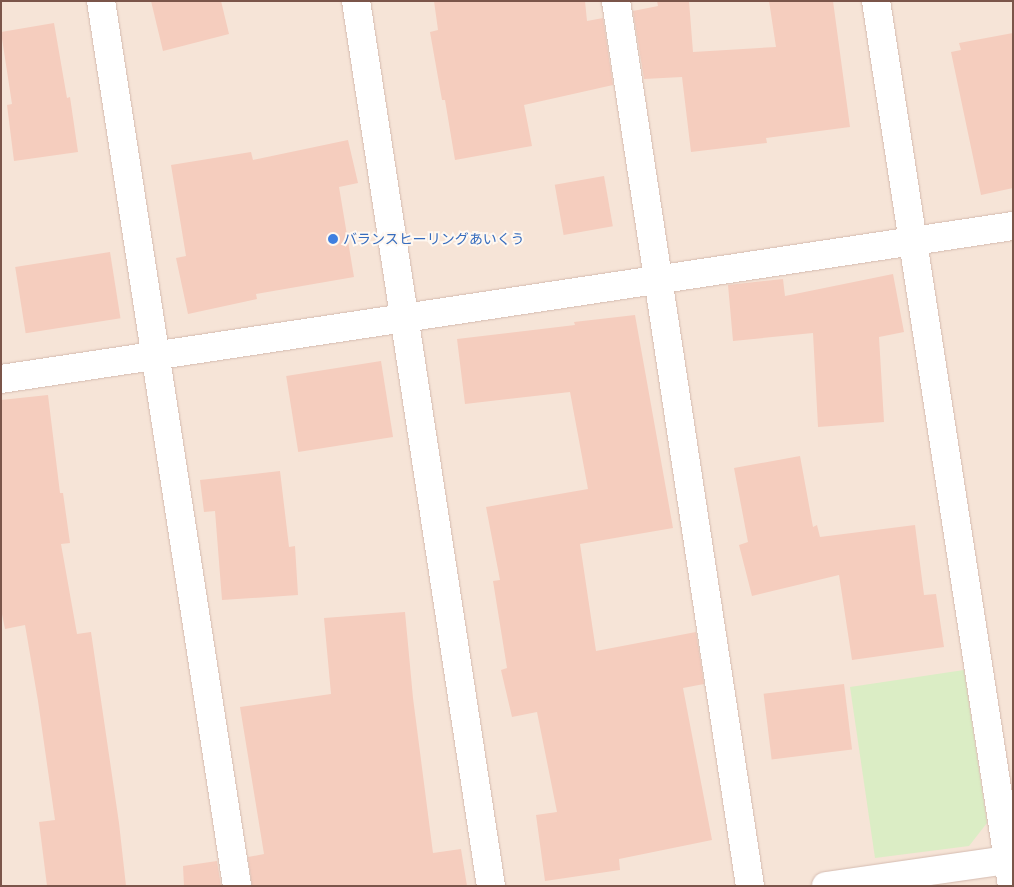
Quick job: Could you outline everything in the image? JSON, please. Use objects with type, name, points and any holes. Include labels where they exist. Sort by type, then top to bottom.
[{"type":"street","points":[[101,1],[237,886]]},
{"type":"street","points":[[356,1],[406,318],[491,886]]},
{"type":"street","points":[[616,1],[660,281],[750,886]]},
{"type":"street","points":[[826,886],[1011,868],[876,1]]},
{"type":"street","points":[[1,379],[660,281],[1013,226]]},
{"type":"shaded area","points":[[1,1],[1013,1],[1013,886],[1,886]]},
{"type":"green space","points":[[964,670],[987,823],[969,846],[875,858],[850,687]]},
{"type":"building","points":[[151,1],[221,1],[229,34],[163,51]]},
{"type":"building","points":[[434,1],[585,1],[587,21],[603,18],[613,85],[524,105],[532,146],[455,160],[445,100],[442,100],[430,32],[438,30]]},
{"type":"building","points":[[657,1],[689,1],[693,52],[776,47],[769,1],[833,1],[850,127],[766,138],[767,143],[691,152],[682,77],[644,79],[633,11],[658,6]]},
{"type":"building","points":[[54,23],[67,98],[70,97],[78,152],[14,161],[7,105],[12,104],[1,32]]},
{"type":"building","points":[[1013,33],[1013,188],[981,195],[951,52],[961,50],[959,43]]},
{"type":"building","points":[[348,140],[358,183],[339,187],[354,277],[256,294],[257,299],[188,314],[176,258],[186,256],[171,165],[251,152],[253,160]]},
{"type":"building","points":[[604,176],[613,226],[564,235],[555,185]]},
{"type":"building","points":[[110,252],[120,318],[26,333],[15,267]]},
{"type":"building","points":[[893,274],[904,332],[879,337],[884,422],[818,427],[813,333],[733,341],[728,285],[783,279],[785,296]]},
{"type":"building","points":[[635,315],[673,528],[580,544],[596,651],[696,632],[704,684],[683,688],[712,840],[619,859],[620,870],[545,881],[536,815],[557,812],[537,712],[512,717],[501,670],[507,668],[493,581],[500,580],[486,507],[588,489],[570,392],[465,404],[457,339],[575,325],[574,322]]},
{"type":"building","points":[[381,361],[393,437],[298,452],[286,376]]},
{"type":"building","points":[[48,395],[60,493],[63,493],[70,543],[61,544],[77,634],[91,632],[119,823],[126,886],[47,886],[39,822],[55,820],[38,701],[25,625],[5,629],[1,609],[1,400]]},
{"type":"building","points":[[800,456],[813,527],[817,525],[820,537],[915,525],[924,595],[936,594],[944,647],[852,660],[839,575],[752,596],[739,545],[748,542],[734,468]]},
{"type":"building","points":[[280,471],[289,547],[295,546],[298,595],[222,600],[215,511],[204,512],[200,480]]},
{"type":"building","points":[[405,612],[413,698],[433,853],[461,849],[467,886],[252,886],[248,857],[264,854],[240,707],[331,694],[324,618]]},
{"type":"building","points":[[844,684],[852,750],[772,759],[764,694]]},
{"type":"building","points":[[217,861],[221,886],[184,886],[183,866]]},
{"type":"place","name":"バランスヒーリングあいくう","points":[[333,239]]}]
